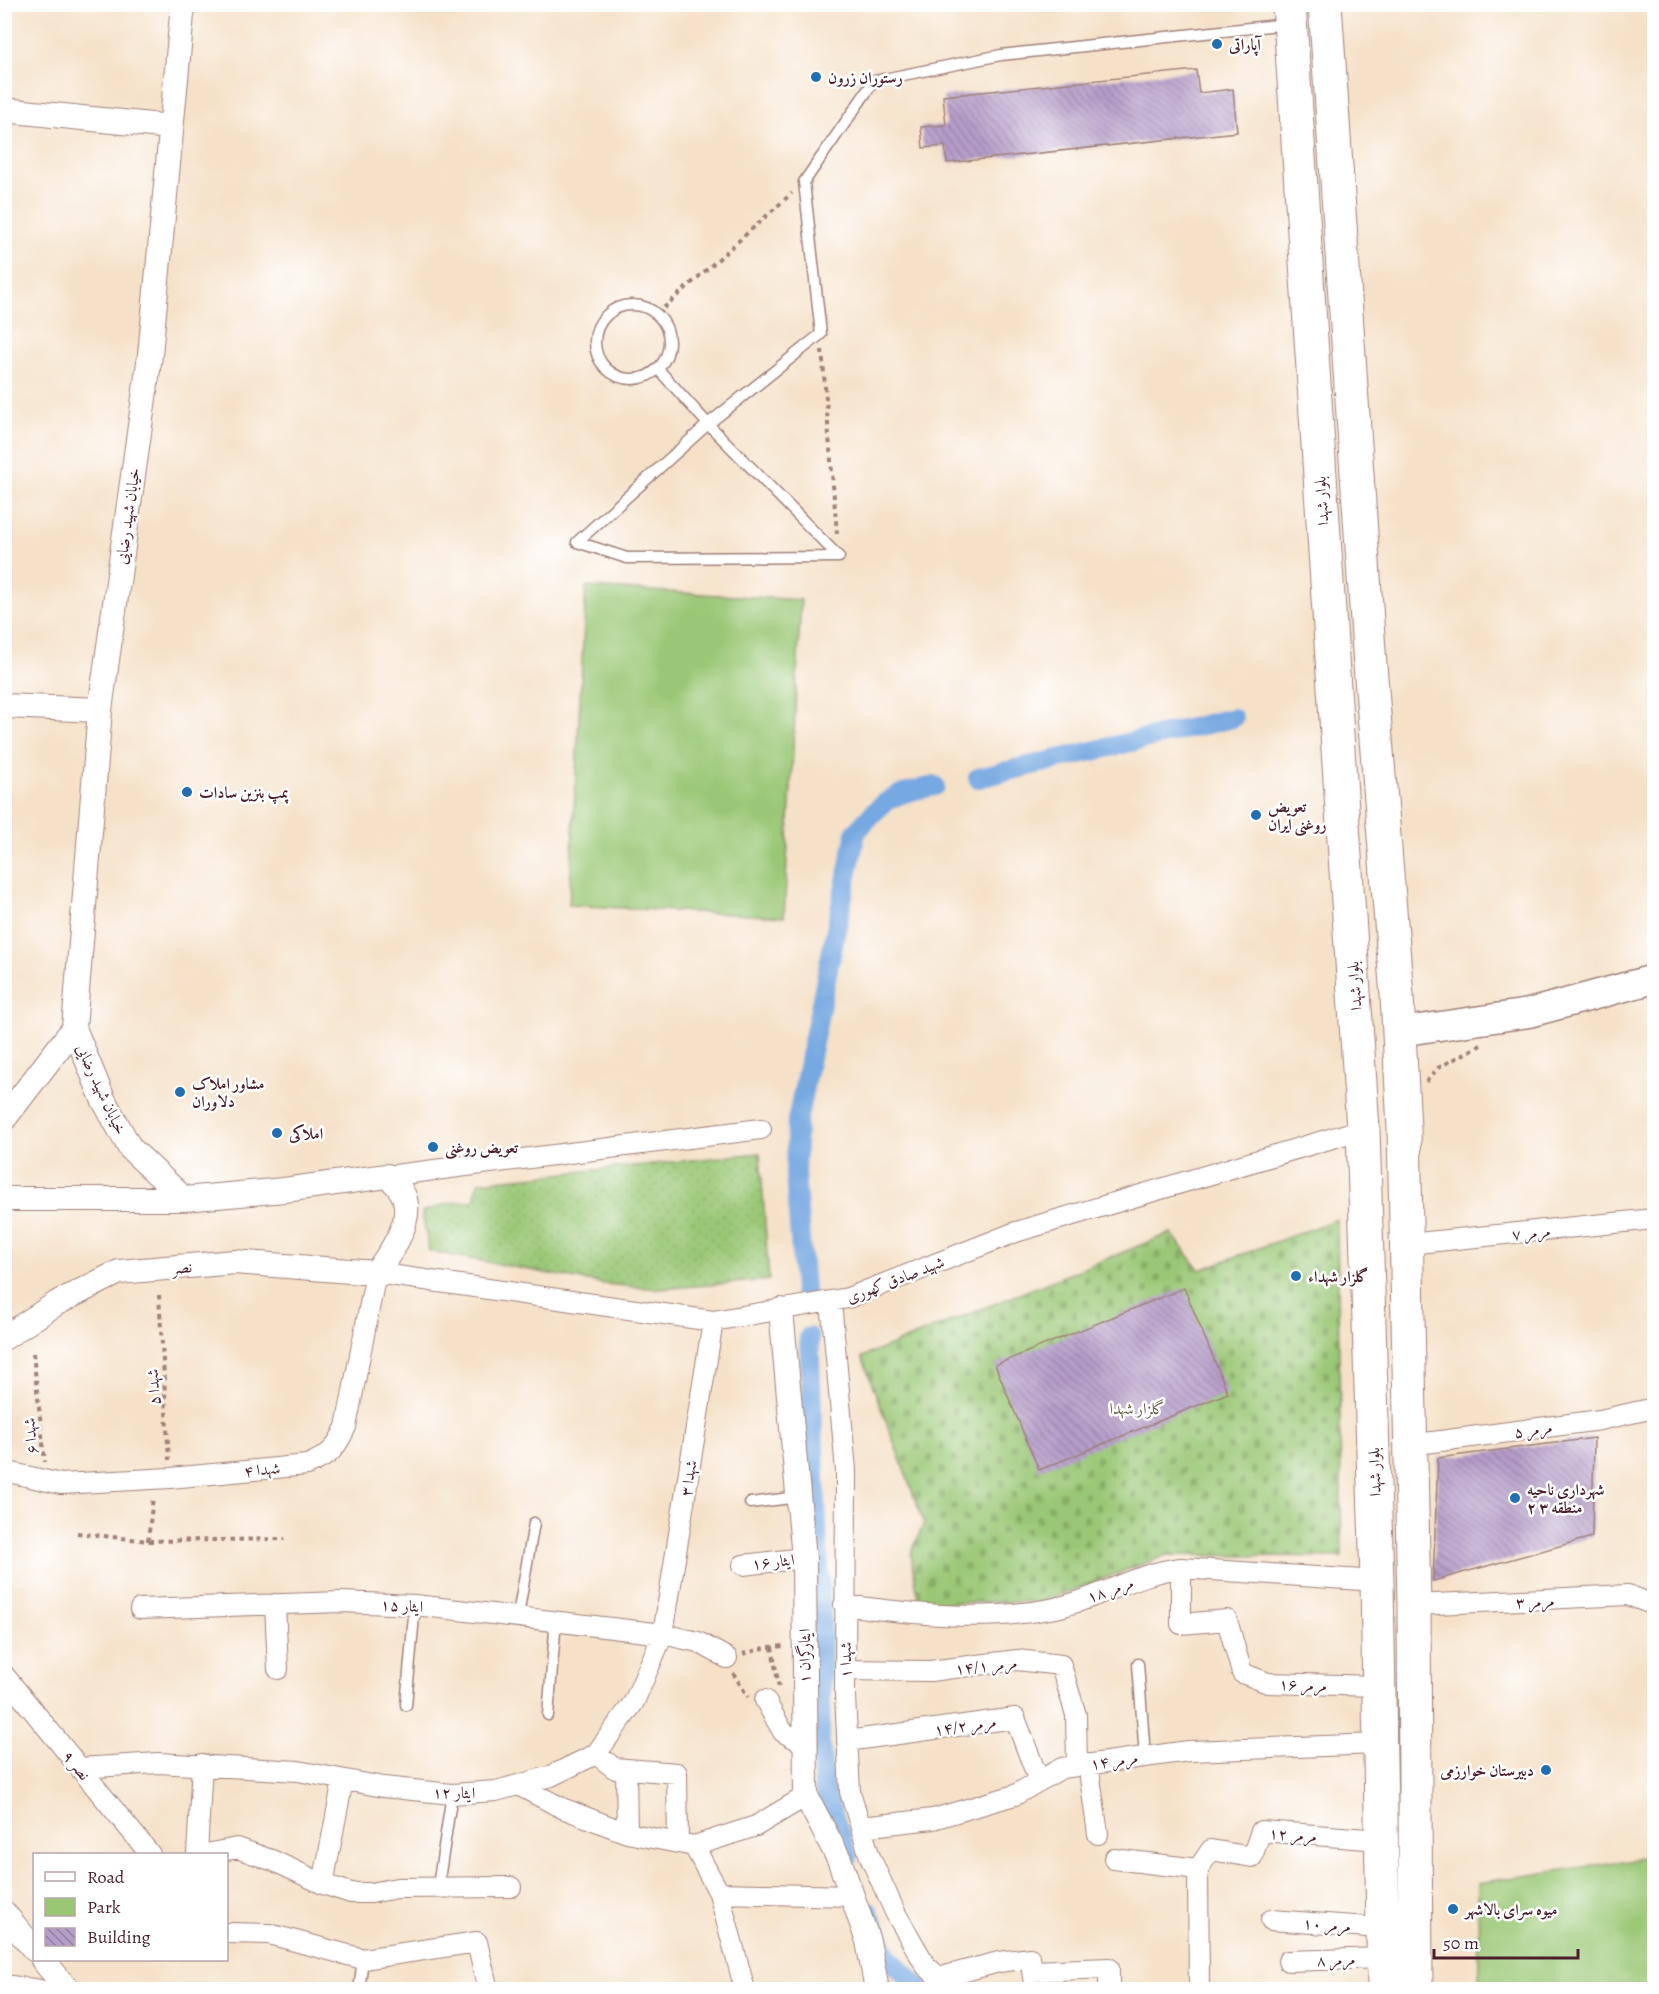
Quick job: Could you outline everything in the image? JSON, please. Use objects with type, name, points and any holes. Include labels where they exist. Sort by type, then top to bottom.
[{"type":"highway","points":[[1325,4],[1370,664],[1400,1032],[1408,1244],[1414,1605],[1396,1973]]},
{"type":"highway","name":"بلوار شهدا","points":[[1290,14],[1363,1129],[1377,1581],[1380,1840],[1396,1973]]},
{"type":"highway","points":[[1306,263],[1315,269],[1327,270],[1342,259]]},
{"type":"highway","points":[[1312,350],[1326,339],[1334,338],[1348,343]]},
{"type":"main road","points":[[1400,1032],[1528,1013],[1654,979]]},
{"type":"street","name":"خیابان شهید رضایی","points":[[183,4],[150,355],[100,710],[74,1028],[103,1099],[130,1148],[184,1199]]},
{"type":"street","points":[[4,110],[171,127]]},
{"type":"street","points":[[4,706],[100,710]]},
{"type":"street","name":"خیابان شهید رضایی","points":[[4,1119],[74,1028]]},
{"type":"street","points":[[4,1199],[184,1199],[284,1190],[761,1129]]},
{"type":"street","name":"شهید صادق کهوری","points":[[376,1273],[713,1321],[848,1298],[1016,1232],[1363,1129]]},
{"type":"street","points":[[376,1273],[393,1249],[406,1220],[407,1210],[403,1193],[387,1176]]},
{"type":"street","name":"مرمر ۷","points":[[1408,1244],[1654,1219]]},
{"type":"street","name":"نصر","points":[[4,1338],[57,1303],[118,1272],[235,1262],[376,1273]]},
{"type":"street","name":"شهدا ۴","points":[[4,1471],[61,1484],[162,1479],[307,1465],[323,1459],[336,1449],[350,1409],[376,1273]]},
{"type":"street","name":"شهدا ۱","points":[[831,1301],[846,1471],[844,1605],[850,1792],[870,1857],[896,1914],[926,1966],[946,1984]]},
{"type":"street","name":"ایثارگران ۱","points":[[782,1310],[804,1558],[806,1796],[839,1859],[868,1941],[877,1989]]},
{"type":"street","name":"شهدا ۳","points":[[596,1754],[634,1702],[663,1634],[713,1321]]},
{"type":"street","name":"مرمر ۵","points":[[1410,1445],[1600,1420],[1654,1408]]},
{"type":"street","name":"ایثار ۱۶","points":[[743,1564],[804,1558]]},
{"type":"street","name":"مرمر ۱۸","points":[[844,1605],[915,1614],[1004,1616],[1052,1609],[1161,1570],[1181,1568],[1377,1581]]},
{"type":"street","name":"مرمر ۱۶","points":[[1181,1568],[1181,1624],[1227,1620],[1242,1673],[1268,1683],[1377,1686]]},
{"type":"street","name":"مرمر ۳","points":[[1414,1605],[1628,1595],[1654,1605]]},
{"type":"street","name":"ایثار ۱۵","points":[[140,1609],[341,1602],[415,1605],[518,1615],[663,1634],[698,1642],[728,1658]]},
{"type":"street","points":[[275,1604],[278,1670]]},
{"type":"street","name":"مرمر ۱۴/۱","points":[[845,1670],[930,1671],[1017,1660],[1061,1665],[1076,1715],[1083,1765]]},
{"type":"street","name":"نصر ۹","points":[[4,1675],[149,1853]]},
{"type":"street","points":[[765,1700],[783,1732],[805,1744]]},
{"type":"street","name":"مرمر ۱۴/۲","points":[[847,1741],[1015,1718],[1039,1781]]},
{"type":"street","name":"مرمر ۱۴","points":[[861,1827],[933,1819],[1015,1795],[1062,1768],[1145,1756],[1283,1746],[1378,1744]]},
{"type":"street","points":[[596,1754],[614,1768],[677,1773],[686,1844],[719,1893],[745,1989]]},
{"type":"street","name":"ایثار ۱۲","points":[[80,1768],[158,1763],[201,1764],[298,1771],[343,1780],[452,1794],[496,1791],[551,1776],[596,1754]]},
{"type":"street","points":[[197,1853],[201,1764]]},
{"type":"street","points":[[1083,1765],[1098,1834]]},
{"type":"street","points":[[626,1769],[627,1833]]},
{"type":"street","points":[[322,1884],[343,1780]]},
{"type":"street","points":[[518,1785],[562,1808],[627,1833],[686,1844],[756,1826],[806,1796]]},
{"type":"street","name":"مرمر ۱۲","points":[[1198,1869],[1211,1850],[1252,1857],[1261,1831],[1380,1840]]},
{"type":"street","points":[[211,1853],[237,1848],[274,1861],[322,1884],[351,1893],[438,1886],[511,1887]]},
{"type":"street","points":[[1114,1859],[1198,1869],[1199,1989]]},
{"type":"street","points":[[719,1893],[852,1896]]},
{"type":"street","points":[[4,1913],[33,1948]]},
{"type":"street","name":"مرمر ۱۰","points":[[1271,1920],[1396,1973]]},
{"type":"street","points":[[228,1933],[269,1934],[363,1959],[477,1942],[487,1986]]},
{"type":"street","points":[[946,1984],[999,1962],[1030,1958],[1033,1980],[1109,1968],[1109,1989]]},
{"type":"street","points":[[45,1961],[68,1989]]},
{"type":"street","name":"مرمر ۸","points":[[1288,1961],[1396,1973]]},
{"type":"street","points":[[4,1985],[40,1989]]},
{"type":"lane","points":[[839,557],[627,558],[577,542],[708,424],[821,334],[804,183],[874,81],[1001,55],[1290,14]]},
{"type":"lane","points":[[622,305],[641,306],[657,314],[665,323],[669,341],[666,359],[658,369],[636,379],[612,373],[599,359],[594,342],[602,319],[622,305]]},
{"type":"lane","points":[[658,369],[708,424],[839,557]]},
{"type":"lane","points":[[750,1503],[799,1497]]},
{"type":"lane","points":[[518,1615],[534,1523]]},
{"type":"lane","points":[[406,1705],[415,1605]]},
{"type":"lane","points":[[548,1715],[556,1620]]},
{"type":"lane","points":[[1138,1664],[1145,1756]]},
{"type":"lane","points":[[438,1886],[452,1794]]},
{"type":"lane","points":[[359,1989],[363,1959]]},
{"type":"path","points":[[657,314],[804,183]]},
{"type":"path","points":[[821,334],[839,557]]},
{"type":"path","points":[[1423,1086],[1438,1068],[1484,1043]]},
{"type":"path","name":"شهدا ۵","points":[[148,1541],[162,1479],[159,1295]]},
{"type":"path","name":"شهدا ۶","points":[[33,1353],[47,1480]]},
{"type":"path","points":[[77,1533],[148,1541],[285,1539]]},
{"type":"path","points":[[728,1658],[768,1647],[804,1645]]},
{"type":"green space","points":[[586,587],[801,600],[784,917],[569,905]]},
{"type":"green space","points":[[760,1153],[769,1280],[659,1289],[604,1284],[429,1251],[422,1212],[449,1203],[474,1201],[478,1182]]},
{"type":"green space","name":"گلزار شهدا","points":[[1337,1219],[1342,1557],[1167,1555],[1041,1602],[919,1603],[911,1554],[924,1523],[862,1357],[1171,1233],[1200,1270]]},
{"type":"green space","points":[[1654,1856],[1654,1989],[1479,1989],[1478,1883]]},
{"type":"building","points":[[1196,70],[1199,93],[1233,89],[1237,132],[947,163],[945,146],[923,148],[921,127],[946,125],[943,96]]},
{"type":"building","points":[[1184,1288],[1228,1393],[1039,1470],[995,1365]]},
{"type":"building","name":"شهرداری ناحیه ۲ منطقه ۳","points":[[1594,1438],[1592,1537],[1433,1581],[1438,1458]]},
{"type":"waterway","points":[[978,778],[1233,718]]},
{"type":"waterway","points":[[804,1291],[795,1174],[797,1121],[856,832],[890,799],[935,786]]},
{"type":"waterway","points":[[809,1337],[822,1639],[820,1742],[824,1788],[848,1858]]},
{"type":"waterway","points":[[868,1911],[889,1958],[921,1990]]},
{"type":"place","name":"آپاراتی","points":[[1217,44]]},
{"type":"place","name":"رستوران زرون","points":[[816,77]]},
{"type":"place","name":"پمپ بنزین سادات","points":[[187,792]]},
{"type":"place","name":"تعویض روغنی ایران","points":[[1256,815]]},
{"type":"place","name":"مشاور املاک دلاوران","points":[[180,1092]]},
{"type":"place","name":"املاکی","points":[[277,1133]]},
{"type":"place","name":"تعویض روغنی","points":[[433,1147]]},
{"type":"place","name":"گلزار شهداء","points":[[1296,1276]]},
{"type":"place","name":"شهرداری ناحیه ۲ منطقه ۳","points":[[1515,1498]]},
{"type":"place","name":"دبیرستان خوارزمی","points":[[1546,1770]]},
{"type":"place","name":"میوه سرای بالاشهر","points":[[1453,1909]]}]
